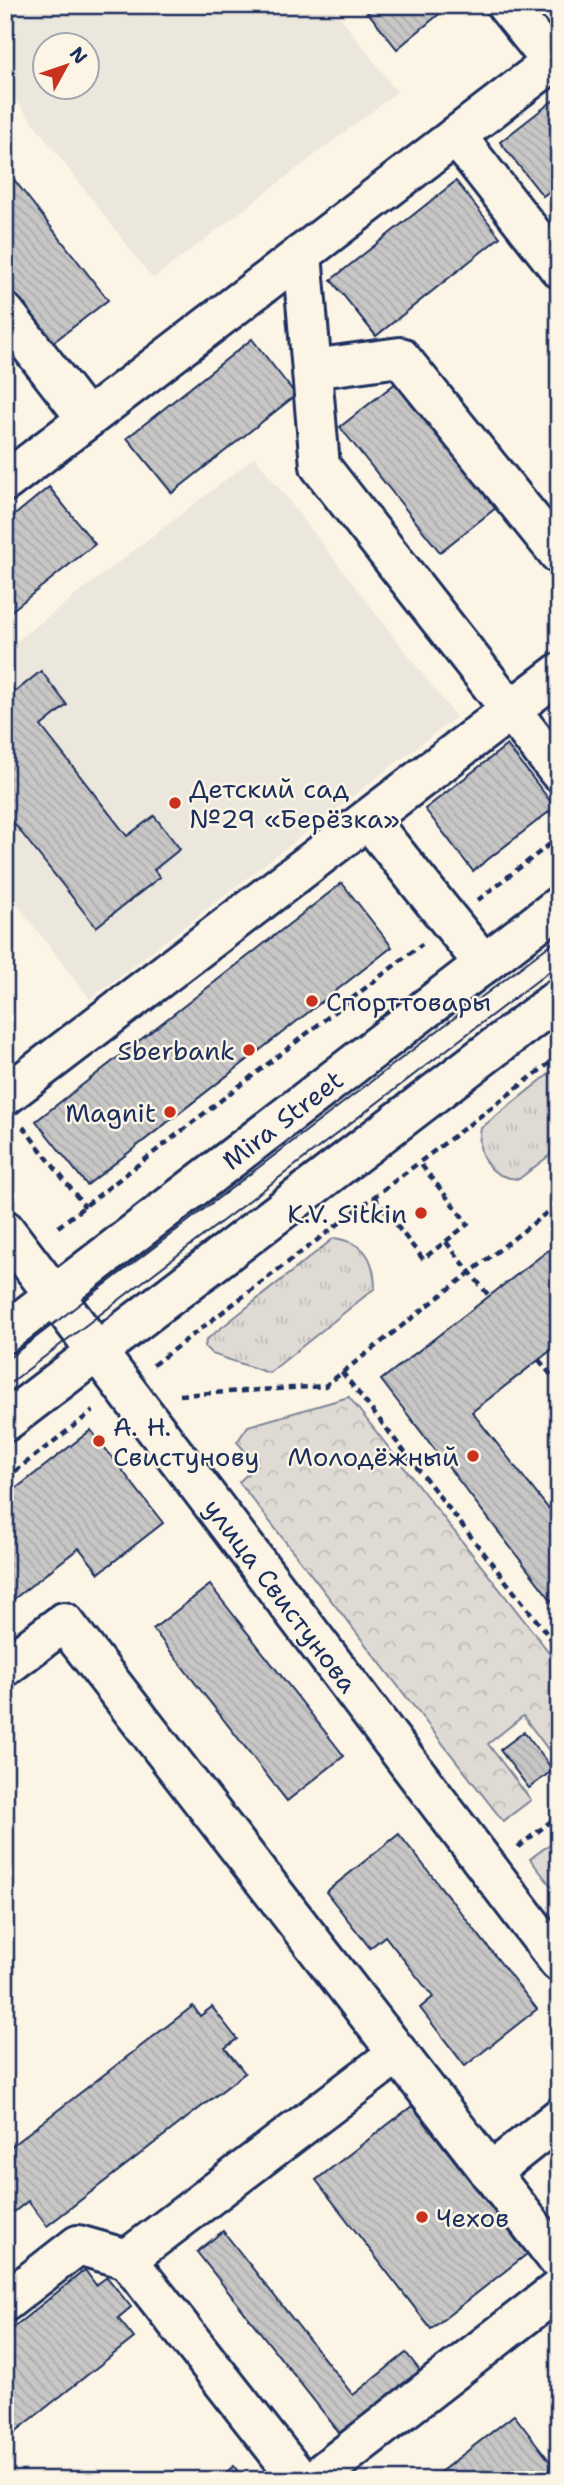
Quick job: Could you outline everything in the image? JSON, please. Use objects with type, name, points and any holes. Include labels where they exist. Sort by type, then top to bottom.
[{"type":"main road","points":[[5,482],[555,59],[506,5]]},
{"type":"main road","points":[[456,136],[559,268]]},
{"type":"main road","points":[[302,254],[320,466],[559,772]]},
{"type":"main road","points":[[5,313],[88,419]]},
{"type":"main road","points":[[312,369],[400,357],[559,554]]},
{"type":"main road","points":[[13,1111],[368,819],[559,673]]},
{"type":"main road","points":[[368,819],[484,964]]},
{"type":"main road","name":"Mira Street","points":[[5,1333],[559,906]]},
{"type":"main road","points":[[5,1422],[559,998]]},
{"type":"main road","name":"улица Свистунова","points":[[5,1230],[129,1390],[559,1962]]},
{"type":"main road","points":[[5,1667],[64,1622],[559,2262]]},
{"type":"main road","points":[[127,2259],[398,2053]]},
{"type":"main road","points":[[490,2173],[559,2118]]},
{"type":"main road","points":[[5,2302],[78,2245],[127,2259],[300,2480]]},
{"type":"main road","points":[[313,2480],[559,2289]]},
{"type":"path","points":[[58,1227],[559,837]]},
{"type":"path","points":[[5,1479],[129,1390],[374,1197],[559,1056]]},
{"type":"path","points":[[13,1111],[85,1207]]},
{"type":"path","points":[[374,1197],[424,1259],[468,1224],[419,1163]]},
{"type":"path","points":[[129,1390],[325,1386],[559,1203]]},
{"type":"path","points":[[446,1242],[489,1296]]},
{"type":"path","points":[[539,1360],[559,1385]]},
{"type":"path","points":[[342,1372],[559,1648]]},
{"type":"path","points":[[489,1869],[559,1815]]},
{"type":"shaded area","points":[[5,5],[331,5],[397,92],[153,279],[5,86]]},
{"type":"shaded area","name":"Детский сад №29 «Берёзка»","points":[[255,457],[456,717],[90,999],[5,889],[5,650]]},
{"type":"green space","points":[[559,1066],[559,1148],[519,1179],[500,1175],[487,1164],[483,1156],[480,1148],[481,1128]]},
{"type":"green space","points":[[334,1238],[345,1240],[366,1253],[373,1268],[375,1288],[269,1373],[212,1354],[205,1347],[206,1340]]},
{"type":"green space","points":[[349,1397],[559,1665],[559,1764],[523,1716],[488,1744],[531,1800],[503,1821],[239,1482],[257,1465],[237,1442],[248,1426]]},
{"type":"green space","points":[[559,1837],[559,1896],[530,1859]]},
{"type":"building","points":[[5,5],[24,5],[9,17],[5,12]]},
{"type":"building","points":[[362,5],[450,5],[397,49]]},
{"type":"building","points":[[559,96],[559,184],[543,196],[500,142]]},
{"type":"building","points":[[5,168],[108,300],[51,344],[5,285]]},
{"type":"building","points":[[456,181],[500,237],[376,336],[331,280]]},
{"type":"building","points":[[252,339],[296,395],[172,493],[127,438]]},
{"type":"building","points":[[397,382],[497,507],[440,552],[340,427]]},
{"type":"building","points":[[49,487],[95,544],[5,616],[5,523]]},
{"type":"building","points":[[41,671],[67,705],[41,726],[127,836],[154,816],[180,849],[154,870],[160,877],[96,927],[5,812],[5,694],[12,688],[15,692]]},
{"type":"building","points":[[507,745],[555,807],[473,871],[425,809]]},
{"type":"building","points":[[342,883],[392,947],[87,1185],[36,1121]]},
{"type":"building","name":"Молодёжный","points":[[559,1242],[559,1344],[472,1412],[548,1508],[559,1499],[559,1610],[381,1380]]},
{"type":"building","points":[[91,1430],[163,1523],[99,1573],[79,1548],[5,1606],[5,1497]]},
{"type":"building","points":[[210,1585],[344,1756],[287,1801],[153,1629]]},
{"type":"building","points":[[524,1732],[553,1770],[529,1788],[500,1750]]},
{"type":"building","points":[[399,1834],[537,2009],[465,2066],[420,2008],[433,1997],[385,1936],[370,1948],[326,1892]]},
{"type":"building","points":[[193,2006],[200,2016],[212,2007],[237,2039],[225,2048],[245,2073],[47,2226],[28,2201],[14,2212],[5,2200],[5,2151]]},
{"type":"building","name":"Чехов","points":[[412,2106],[527,2254],[431,2329],[316,2180]]},
{"type":"building","points":[[223,2231],[353,2395],[406,2353],[422,2373],[342,2436],[197,2252]]},
{"type":"building","points":[[85,2270],[96,2285],[107,2277],[131,2307],[118,2318],[134,2338],[5,2440],[5,2334]]},
{"type":"building","points":[[514,2415],[559,2473],[559,2480],[430,2480]]},
{"type":"building","points":[[234,2466],[244,2480],[216,2480]]},
{"type":"tram line","points":[[5,1361],[559,938]]},
{"type":"tram line","points":[[5,1387],[559,964]]},
{"type":"place","name":"Детский сад №29 «Берёзка»","points":[[175,803]]},
{"type":"place","name":"Спорттовары","points":[[312,1001]]},
{"type":"place","name":"Sberbank","points":[[249,1050]]},
{"type":"place","name":"Magnit","points":[[170,1112]]},
{"type":"place","name":"K.V. Sitkin","points":[[421,1213]]},
{"type":"place","name":"А. Н. Свистунову","points":[[99,1441]]},
{"type":"place","name":"Молодёжный","points":[[473,1456]]},
{"type":"place","name":"Чехов","points":[[422,2217]]}]
